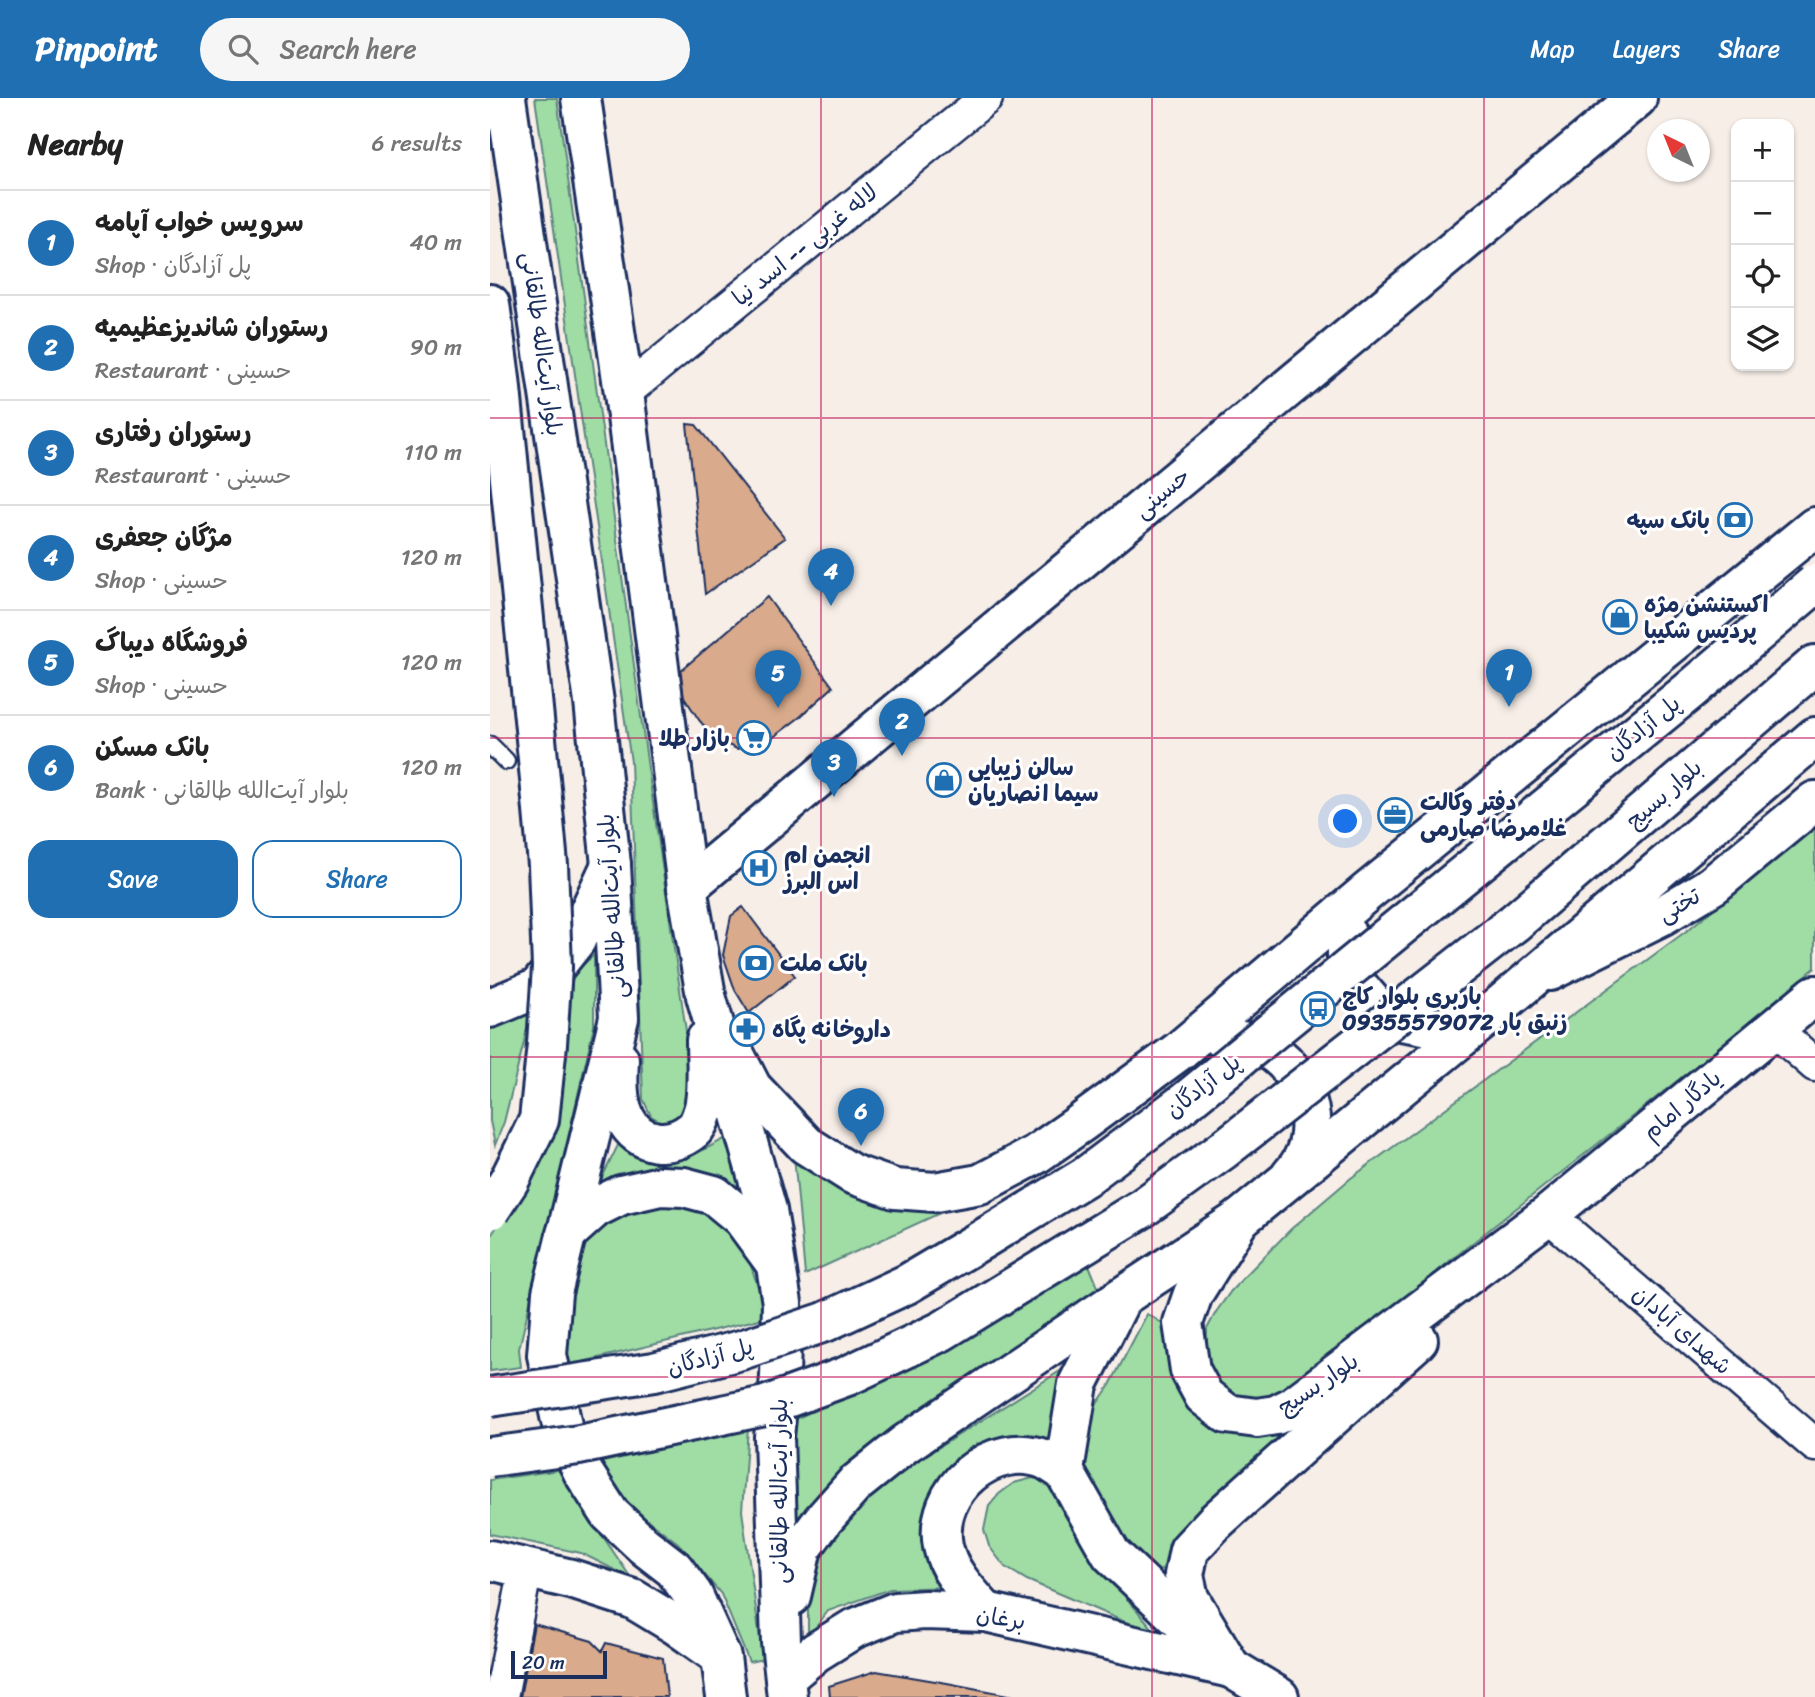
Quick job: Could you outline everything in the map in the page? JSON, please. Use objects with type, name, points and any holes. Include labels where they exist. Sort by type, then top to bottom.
[{"type":"main road","name":"بلوار آیت‌الله طالقانی","points":[[506,98],[594,702],[611,865],[619,1018],[552,1293],[547,1354],[563,1430],[583,1472],[610,1514],[674,1569],[693,1595],[722,1657],[726,1697]]},
{"type":"main road","name":"بلوار آیت‌الله طالقانی","points":[[581,98],[624,393],[687,887],[706,996],[767,1210],[782,1303],[780,1377],[774,1437],[784,1673]]},
{"type":"main road","name":"حسینی","points":[[687,887],[1634,99]]},
{"type":"main road","points":[[490,304],[500,379],[542,799],[548,864],[552,967],[539,1120],[509,1181],[490,1210]]},
{"type":"main road","points":[[706,996],[752,1088],[806,1145],[852,1174],[895,1189],[935,1192],[980,1184],[1035,1155],[1179,1051],[1367,892],[1815,527]]},
{"type":"main road","name":"پل آزادگان","points":[[490,1397],[653,1372],[741,1350],[825,1322],[906,1284],[1085,1177],[1185,1102],[1688,692],[1815,584]]},
{"type":"main road","name":"بلوار بسیج","points":[[490,1457],[579,1445],[765,1406],[847,1376],[942,1331],[1142,1209],[1223,1150],[1514,923],[1815,665]]},
{"type":"main road","points":[[784,1673],[802,1548],[855,1484],[905,1444],[1240,1219],[1527,983],[1815,737]]},
{"type":"main road","name":"تختی","points":[[1527,983],[1663,915],[1713,885],[1815,801]]},
{"type":"main road","points":[[490,1009],[538,988],[576,940],[611,865]]},
{"type":"main road","points":[[1367,892],[1347,929],[1347,958],[1357,985],[1376,1007],[1401,1021],[1430,1026],[1455,1025],[1484,1019]]},
{"type":"main road","name":"یادگار امام","points":[[1548,1215],[1815,995]]},
{"type":"main road","points":[[619,1018],[618,1087],[625,1117],[636,1133],[649,1141],[671,1143],[695,1129],[705,1108],[706,996]]},
{"type":"main road","points":[[1179,1051],[1216,1040],[1244,1040],[1269,1050],[1290,1067],[1305,1090],[1311,1117],[1308,1144],[1296,1169],[1277,1189]]},
{"type":"main road","points":[[566,1234],[595,1208],[621,1195],[660,1186],[684,1187],[714,1195],[742,1218],[775,1264]]},
{"type":"main road","points":[[1231,1668],[1189,1598],[1184,1575],[1189,1550],[1214,1522],[1454,1309],[1548,1215]]},
{"type":"main road","name":"بلوار بسیج","points":[[1240,1219],[1193,1294],[1183,1324],[1189,1370],[1204,1396],[1227,1414],[1257,1418],[1276,1415],[1292,1407],[1548,1215]]},
{"type":"main road","points":[[986,1612],[960,1583],[942,1543],[944,1515],[955,1489],[965,1478],[989,1462],[1017,1455],[1045,1460],[1064,1471],[1078,1384],[1122,1297]]},
{"type":"main road","name":"برغان","points":[[1064,1471],[1111,1554],[1231,1668],[1268,1694]]},
{"type":"main road","points":[[499,1565],[571,1579],[633,1599],[722,1657]]},
{"type":"main road","name":"برغان","points":[[784,1673],[853,1629],[895,1612],[925,1610],[986,1612],[1231,1668]]},
{"type":"street","name":"لاله غربی -- اسد نیا","points":[[624,393],[986,98]]},
{"type":"street","points":[[1774,1029],[1815,1065]]},
{"type":"street","name":"شهدای آبادان","points":[[1548,1215],[1815,1445]]},
{"type":"street","points":[[499,1565],[501,1697]]},
{"type":"lane","points":[[490,745],[506,761]]},
{"type":"green space","points":[[535,98],[557,98],[688,1045],[693,1088],[682,1119],[665,1124],[651,1116],[643,1099],[631,762]]},
{"type":"green space","points":[[1815,825],[1815,968],[1306,1380],[1256,1405],[1232,1397],[1213,1379],[1207,1358],[1207,1329],[1231,1291],[1291,1229],[1351,1178],[1689,929]]},
{"type":"green space","points":[[594,955],[594,1026],[519,1349],[521,1367],[490,1371],[490,1237],[519,1193],[565,1045],[573,974]]},
{"type":"green space","points":[[534,1002],[504,1122],[495,1145],[490,1121],[490,1020]]},
{"type":"green space","points":[[732,1135],[746,1188],[691,1176],[645,1171],[599,1184],[621,1139],[645,1156],[686,1159]]},
{"type":"green space","points":[[793,1145],[875,1202],[949,1209],[805,1275]]},
{"type":"green space","points":[[668,1205],[700,1210],[728,1227],[744,1245],[768,1317],[565,1366],[563,1291],[582,1247],[603,1228],[629,1213]]},
{"type":"green space","points":[[1089,1265],[1100,1292],[979,1369],[884,1438],[793,1539],[791,1421],[942,1351]]},
{"type":"green space","points":[[1147,1314],[1174,1330],[1183,1385],[1306,1415],[1192,1526],[1159,1573],[1118,1538],[1084,1468],[1092,1411],[1110,1385]]},
{"type":"green space","points":[[1084,1356],[1057,1448],[1026,1441],[929,1516],[926,1559],[947,1587],[890,1589],[828,1611],[808,1638],[808,1600],[822,1550],[854,1510],[882,1483]]},
{"type":"green space","points":[[748,1428],[742,1511],[763,1659],[749,1662],[721,1594],[678,1543],[633,1509],[599,1463]]},
{"type":"green space","points":[[558,1470],[631,1578],[581,1553],[490,1534],[490,1480]]},
{"type":"green space","points":[[1033,1478],[1046,1480],[1058,1487],[1098,1565],[1160,1637],[1027,1580],[1005,1567],[989,1546],[984,1530],[989,1506],[1014,1483]]},
{"type":"building","points":[[687,424],[696,425],[785,538],[705,594]]},
{"type":"building","points":[[767,597],[833,687],[767,742],[737,749],[716,740],[699,720],[672,678]]},
{"type":"building","name":"بانک ملت","points":[[743,907],[795,976],[749,1013],[735,990],[723,955],[731,916]]},
{"type":"building","points":[[534,1624],[592,1641],[602,1651],[606,1643],[663,1658],[667,1697],[520,1697]]},
{"type":"building","points":[[876,1671],[1019,1697],[830,1697],[829,1686]]},
{"type":"place","name":"بانک سپه","points":[[1735,520]]},
{"type":"place","name":"مژگان جعفری","points":[[831,606]]},
{"type":"place","name":"اکستنشن مژه پردیس شکیبا","points":[[1620,617]]},
{"type":"place","name":"سرویس خواب آپامه","points":[[1509,707]]},
{"type":"place","name":"فروشگاه دیباگ","points":[[778,708]]},
{"type":"place","name":"بازار طلا","points":[[754,738]]},
{"type":"place","name":"رستوران شاندیزعظیمیه","points":[[902,756]]},
{"type":"place","name":"سالن زیبایی سیما انصاریان","points":[[944,780]]},
{"type":"place","name":"رستوران رفتاری","points":[[834,797]]},
{"type":"place","name":"دفتر وکالت غلامرضا صارمی","points":[[1395,815]]},
{"type":"place","name":"انجمن ام اس البرز","points":[[759,868]]},
{"type":"place","name":"بانک ملت","points":[[756,963]]},
{"type":"place","name":"باربری بلوار کاج زنبق بار 09355579072","points":[[1318,1009]]},
{"type":"place","name":"داروخانه پگاه","points":[[747,1029]]},
{"type":"place","name":"بانک مسکن","points":[[861,1146]]}]
